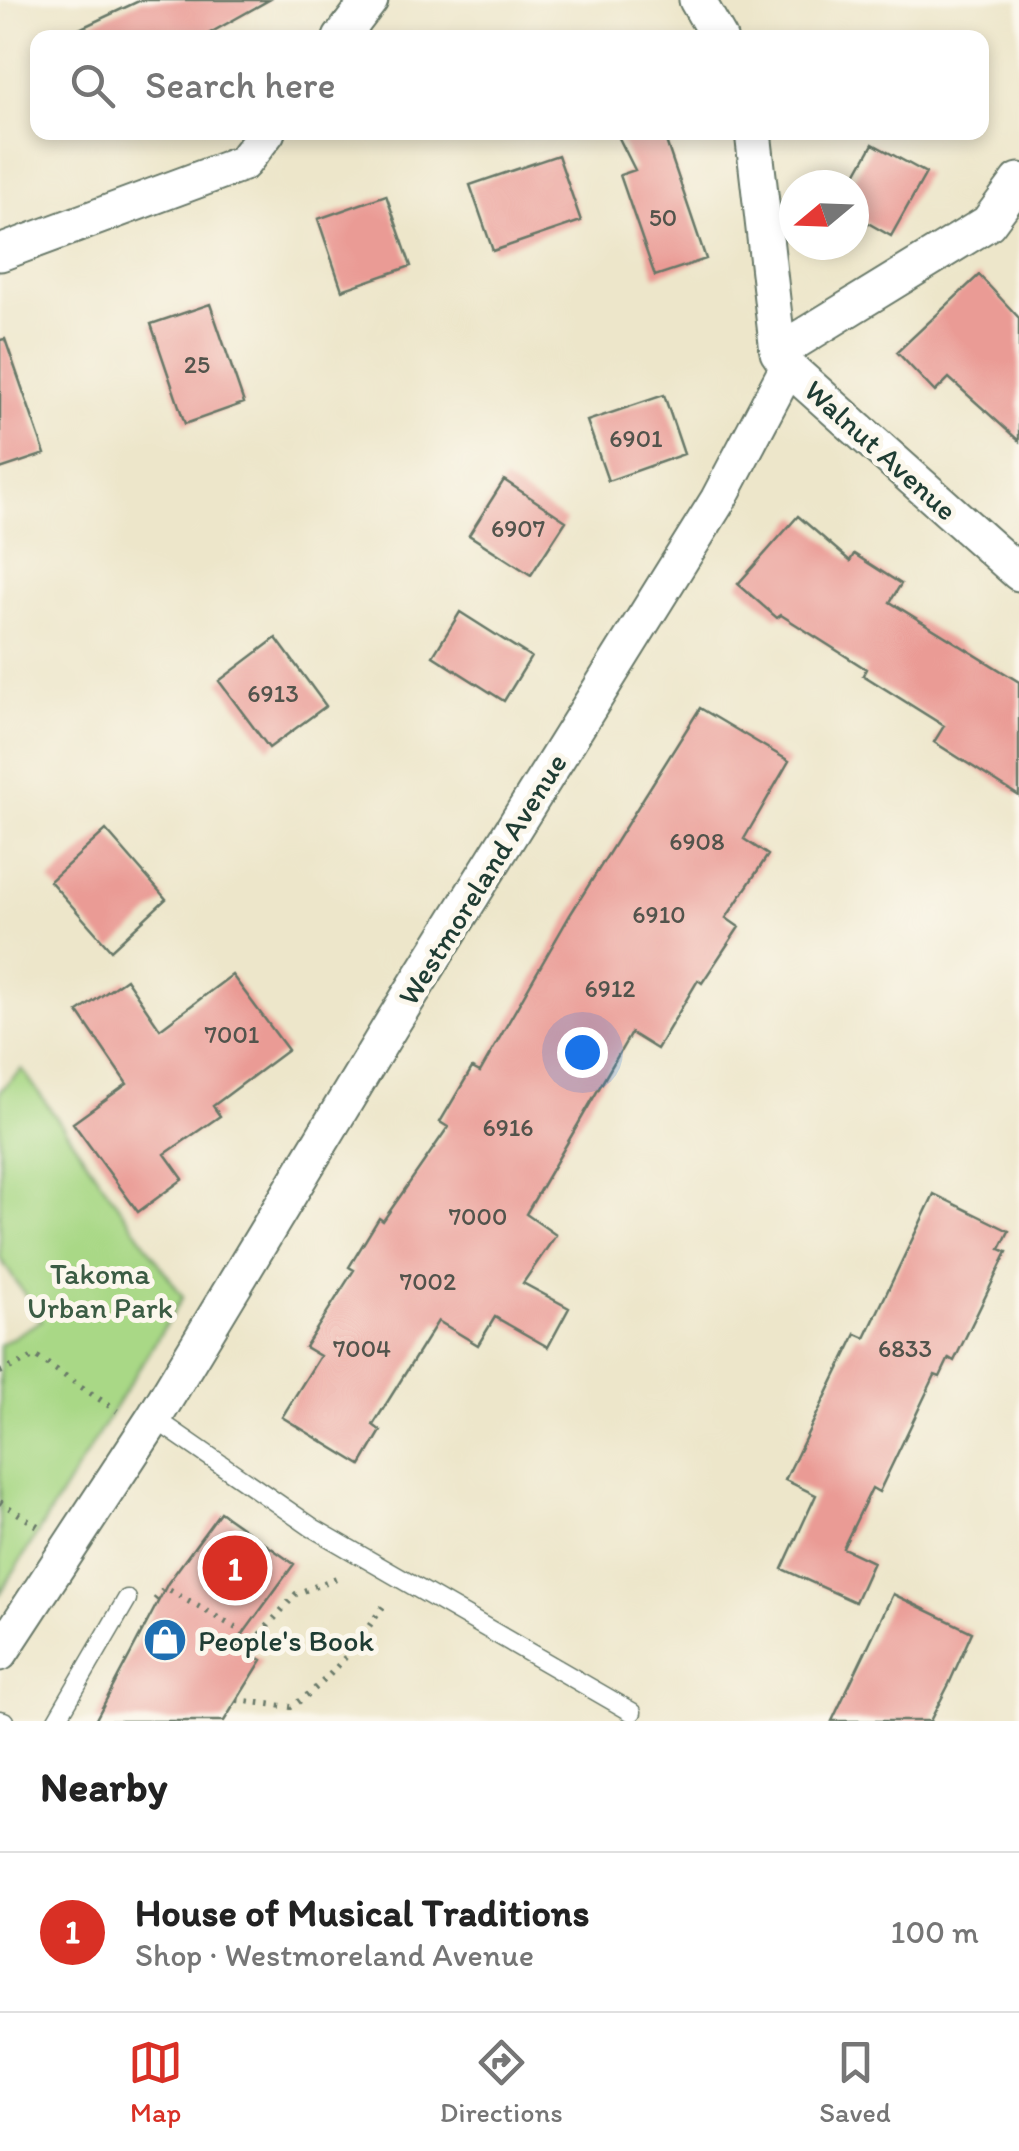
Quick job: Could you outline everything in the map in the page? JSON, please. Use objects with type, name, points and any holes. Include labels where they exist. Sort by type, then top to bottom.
[{"type":"street","points":[[346,30],[370,0]]},
{"type":"street","points":[[697,0],[714,30]]},
{"type":"street","points":[[0,252],[243,163],[260,140]]},
{"type":"street","points":[[754,140],[783,360],[988,223],[1019,182]]},
{"type":"street","name":"Walnut Avenue","points":[[783,360],[1019,573]]},
{"type":"street","name":"Westmoreland Avenue","points":[[0,1653],[154,1418],[393,1022],[718,500],[783,360]]},
{"type":"lane","points":[[154,1418],[313,1528],[632,1712]]},
{"type":"lane","points":[[56,1721],[127,1599]]},
{"type":"path","points":[[0,1372],[36,1356],[118,1412]]},
{"type":"path","points":[[0,1502],[50,1536]]},
{"type":"path","points":[[237,1700],[291,1707],[316,1690],[342,1664],[402,1580]]},
{"type":"path","points":[[165,1588],[256,1639],[296,1594]]},
{"type":"green space","name":"Takoma Urban Park","points":[[22,1069],[183,1297],[0,1594],[0,1345],[42,1320],[0,1258],[0,1091]]},
{"type":"building","points":[[141,0],[269,0],[215,30],[77,30]]},
{"type":"building","points":[[620,140],[666,140],[706,259],[655,276],[620,175],[635,170]]},
{"type":"building","points":[[873,144],[926,173],[891,236],[869,224],[869,170],[858,170]]},
{"type":"building","points":[[558,155],[581,221],[493,251],[470,185]]},
{"type":"building","points":[[386,195],[411,266],[342,290],[318,219]]},
{"type":"building","points":[[979,275],[1019,318],[1019,441],[949,378],[935,392],[897,352]]},
{"type":"building","points":[[210,304],[244,403],[185,424],[151,324]]},
{"type":"building","points":[[5,339],[45,454],[0,469],[0,340]]},
{"type":"building","points":[[664,395],[684,454],[608,481],[587,421]]},
{"type":"building","points":[[504,480],[566,521],[531,575],[469,535]]},
{"type":"building","points":[[798,516],[850,561],[854,554],[901,584],[890,602],[1019,682],[1019,796],[934,742],[944,726],[863,675],[866,669],[781,615],[777,618],[738,584]]},
{"type":"building","points":[[460,612],[531,657],[504,701],[433,656]]},
{"type":"building","points":[[276,638],[326,706],[269,748],[219,681]]},
{"type":"building","points":[[700,708],[789,761],[744,839],[768,855],[726,918],[739,927],[702,983],[698,980],[657,1049],[631,1033],[526,1214],[556,1235],[523,1283],[569,1308],[548,1347],[495,1317],[478,1345],[438,1321],[373,1425],[381,1431],[361,1465],[282,1417],[320,1356],[305,1347],[354,1270],[349,1267],[379,1218],[383,1221],[448,1127],[440,1122],[472,1068],[480,1072],[570,915]]},
{"type":"building","points":[[106,830],[166,899],[111,950],[50,881]]},
{"type":"building","points":[[232,975],[288,1050],[213,1106],[220,1116],[165,1154],[183,1179],[138,1212],[73,1123],[127,1084],[78,1012],[126,979],[160,1029]]},
{"type":"building","points":[[934,1194],[1009,1231],[1000,1249],[1007,1252],[954,1361],[949,1358],[940,1377],[935,1375],[879,1492],[872,1488],[843,1548],[873,1562],[855,1602],[782,1569],[816,1495],[785,1480],[856,1334],[865,1338]]},
{"type":"building","points":[[220,1512],[294,1564],[235,1645],[262,1660],[224,1721],[95,1721],[168,1583]]},
{"type":"building","points":[[893,1594],[972,1632],[949,1684],[930,1721],[832,1721]]},
{"type":"place","name":"House of Musical Traditions","points":[[235,1568]]},
{"type":"place","name":"People's Book","points":[[165,1640]]}]
